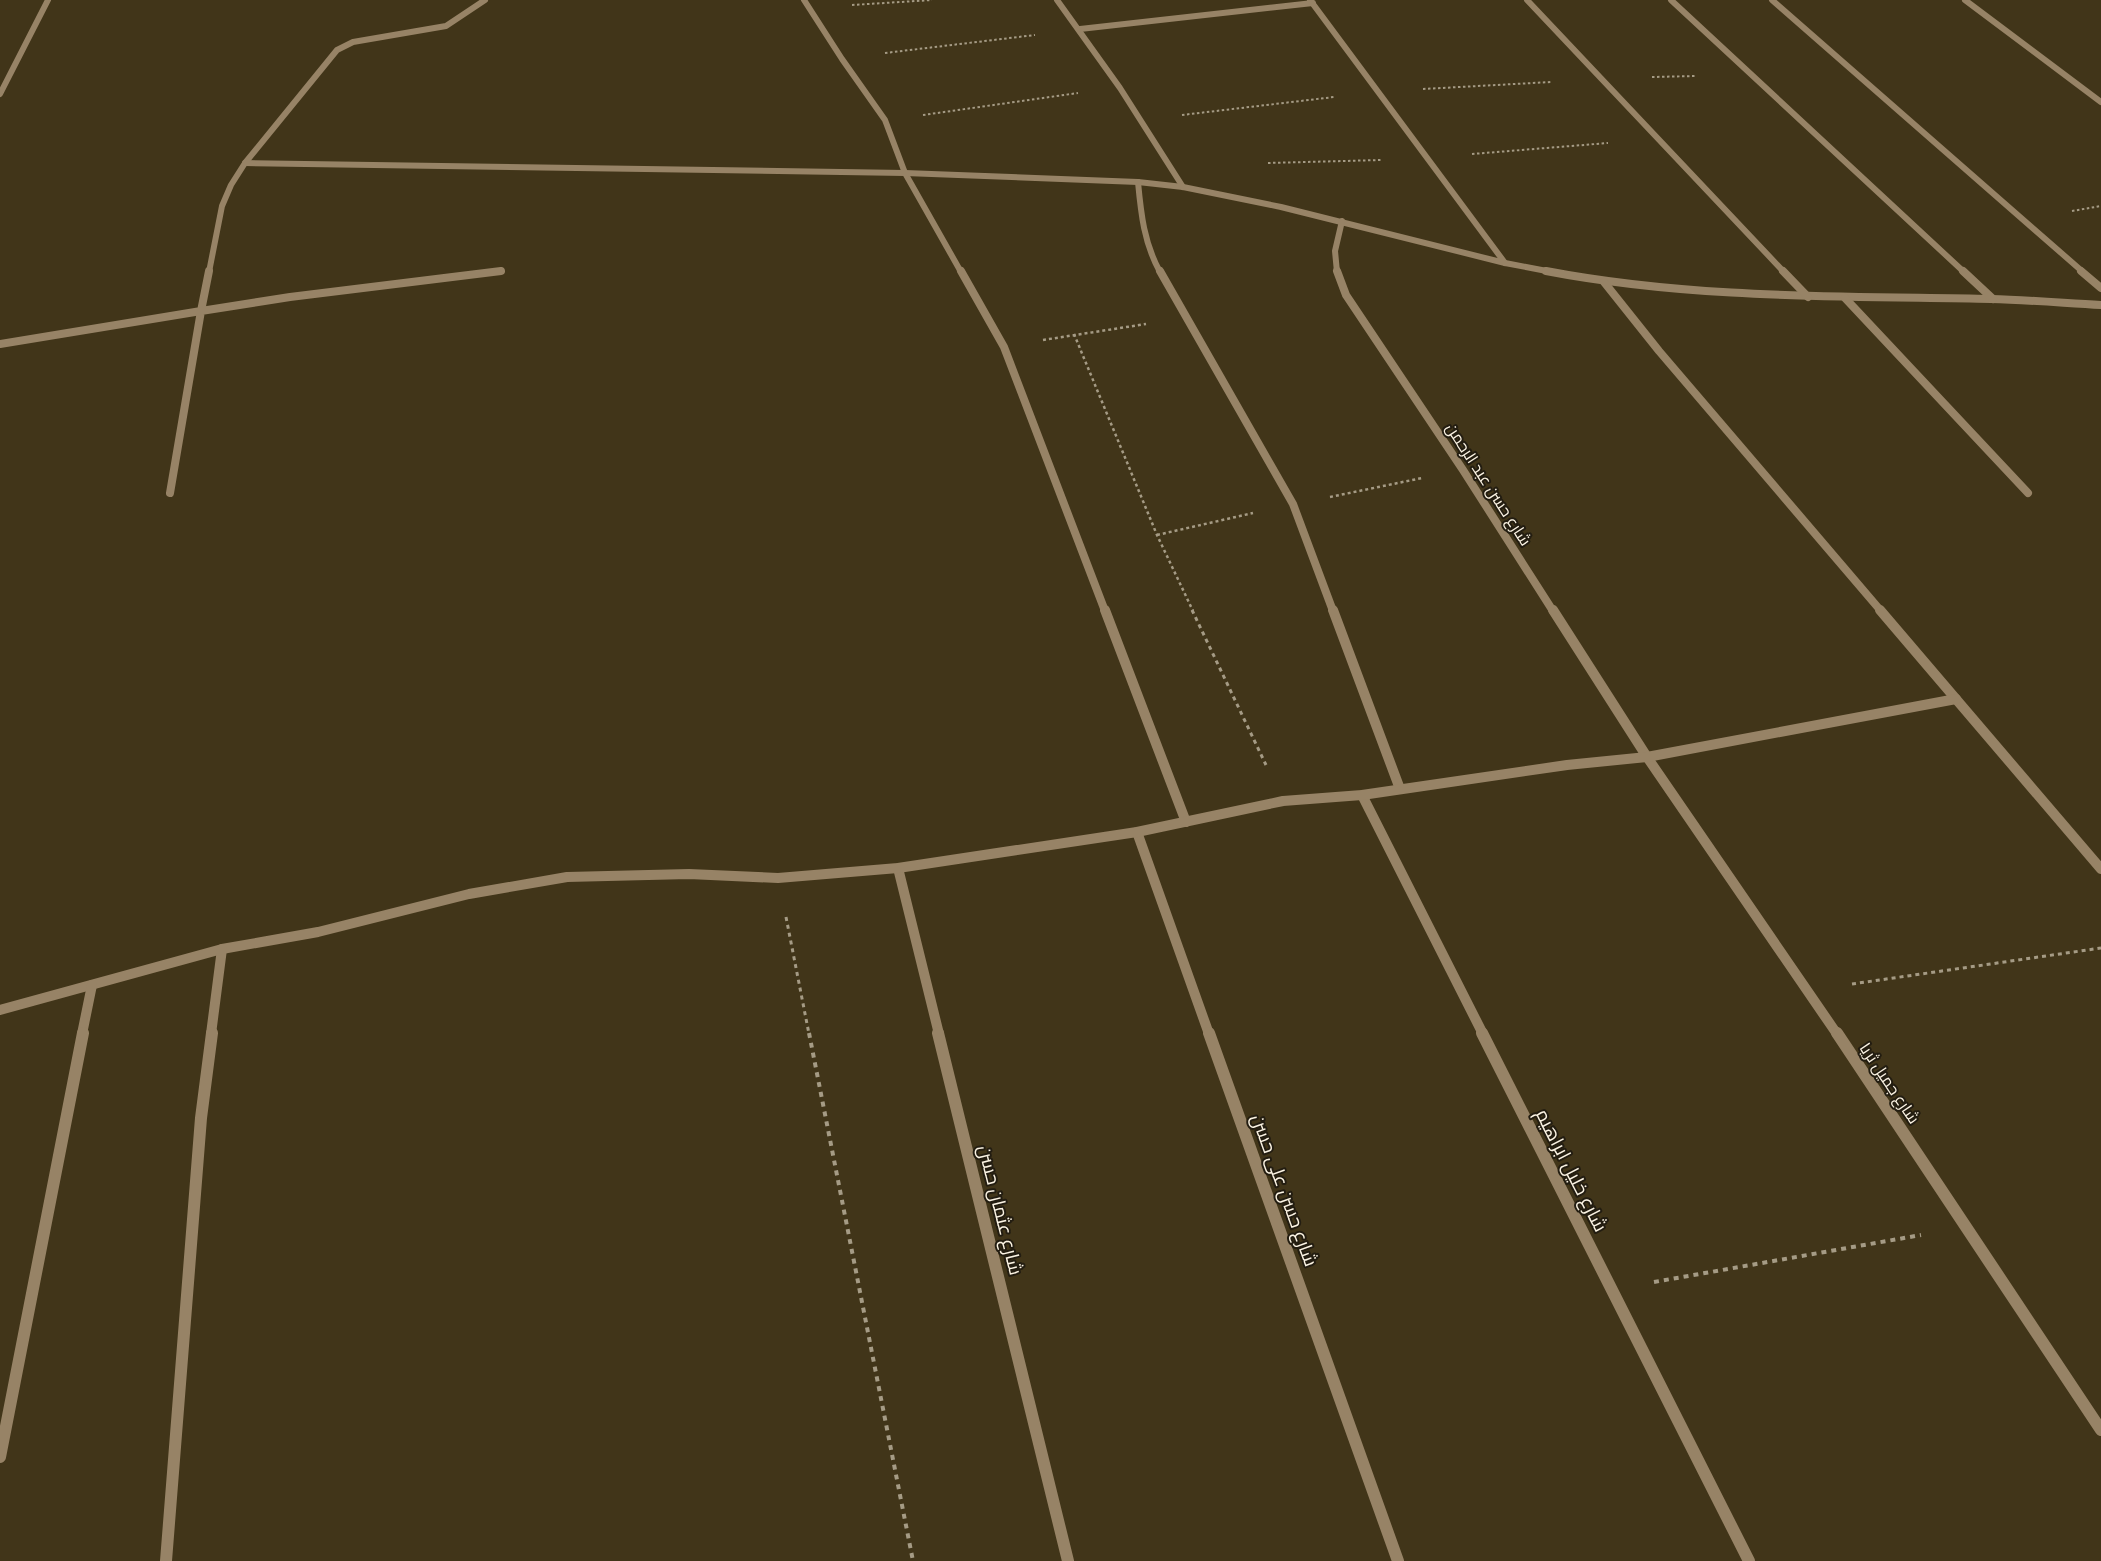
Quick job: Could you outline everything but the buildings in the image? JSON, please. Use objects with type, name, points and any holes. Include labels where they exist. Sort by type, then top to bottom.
[{"type":"street","points":[[0,94],[48,0]]},
{"type":"street","points":[[170,494],[201,311],[222,206],[231,185],[245,164],[337,50],[353,42],[446,26],[485,0]]},
{"type":"street","points":[[804,0],[842,59],[885,120],[905,173],[1004,347],[1186,822]]},
{"type":"street","points":[[1057,0],[1141,119],[1183,187]]},
{"type":"street","points":[[1527,0],[1808,297]]},
{"type":"street","points":[[1671,0],[1752,73],[1993,299]]},
{"type":"street","points":[[1772,0],[2101,288]]},
{"type":"street","points":[[1965,0],[2101,102]]},
{"type":"street","points":[[1080,30],[1311,2],[1505,263]]},
{"type":"street","points":[[245,164],[905,173],[1138,182],[1183,187],[1342,221],[1505,263],[1604,282],[1808,297],[1993,299],[2101,305]]},
{"type":"street","points":[[1138,182],[1142,225],[1151,256],[1293,504],[1400,789]]},
{"type":"street","name":"شارع حسن عبد الرحمن","points":[[1342,221],[1334,246],[1333,262],[1346,295],[1463,470],[1647,757]]},
{"type":"street","points":[[0,344],[290,296],[501,271]]},
{"type":"street","points":[[1604,282],[1666,359],[2101,869]]},
{"type":"street","points":[[1845,298],[2028,493]]},
{"type":"street","points":[[0,1010],[222,949],[318,932],[469,894],[567,877],[689,874],[778,878],[898,868],[1137,832],[1283,801],[1362,795],[1567,765],[1647,757],[1956,699]]},
{"type":"street","name":"شارع جميل ثريا","points":[[1647,757],[1809,991],[2101,1430]]},
{"type":"street","name":"شارع خليل ابراهيم","points":[[1362,795],[1749,1561]]},
{"type":"street","name":"شارع حسن على حسن","points":[[1137,832],[1398,1561]]},
{"type":"street","name":"شارع عثمان حسن","points":[[898,868],[1068,1561]]},
{"type":"street","points":[[166,1561],[201,1118],[222,949]]},
{"type":"street","points":[[0,1457],[92,985]]},
{"type":"path","points":[[809,8],[932,0]]},
{"type":"path","points":[[842,59],[1080,30]]},
{"type":"path","points":[[1141,119],[1378,92],[1603,79],[1752,73]]},
{"type":"path","points":[[885,120],[1120,88]]},
{"type":"path","points":[[1260,164],[1426,158],[1659,138]]},
{"type":"path","points":[[1186,318],[1074,334],[1157,535],[1283,801]]},
{"type":"path","points":[[1157,535],[1293,504],[1463,470]]},
{"type":"path","points":[[778,878],[913,1561]]},
{"type":"path","points":[[1809,991],[2101,948]]},
{"type":"path","points":[[1611,1289],[1966,1227]]}]
